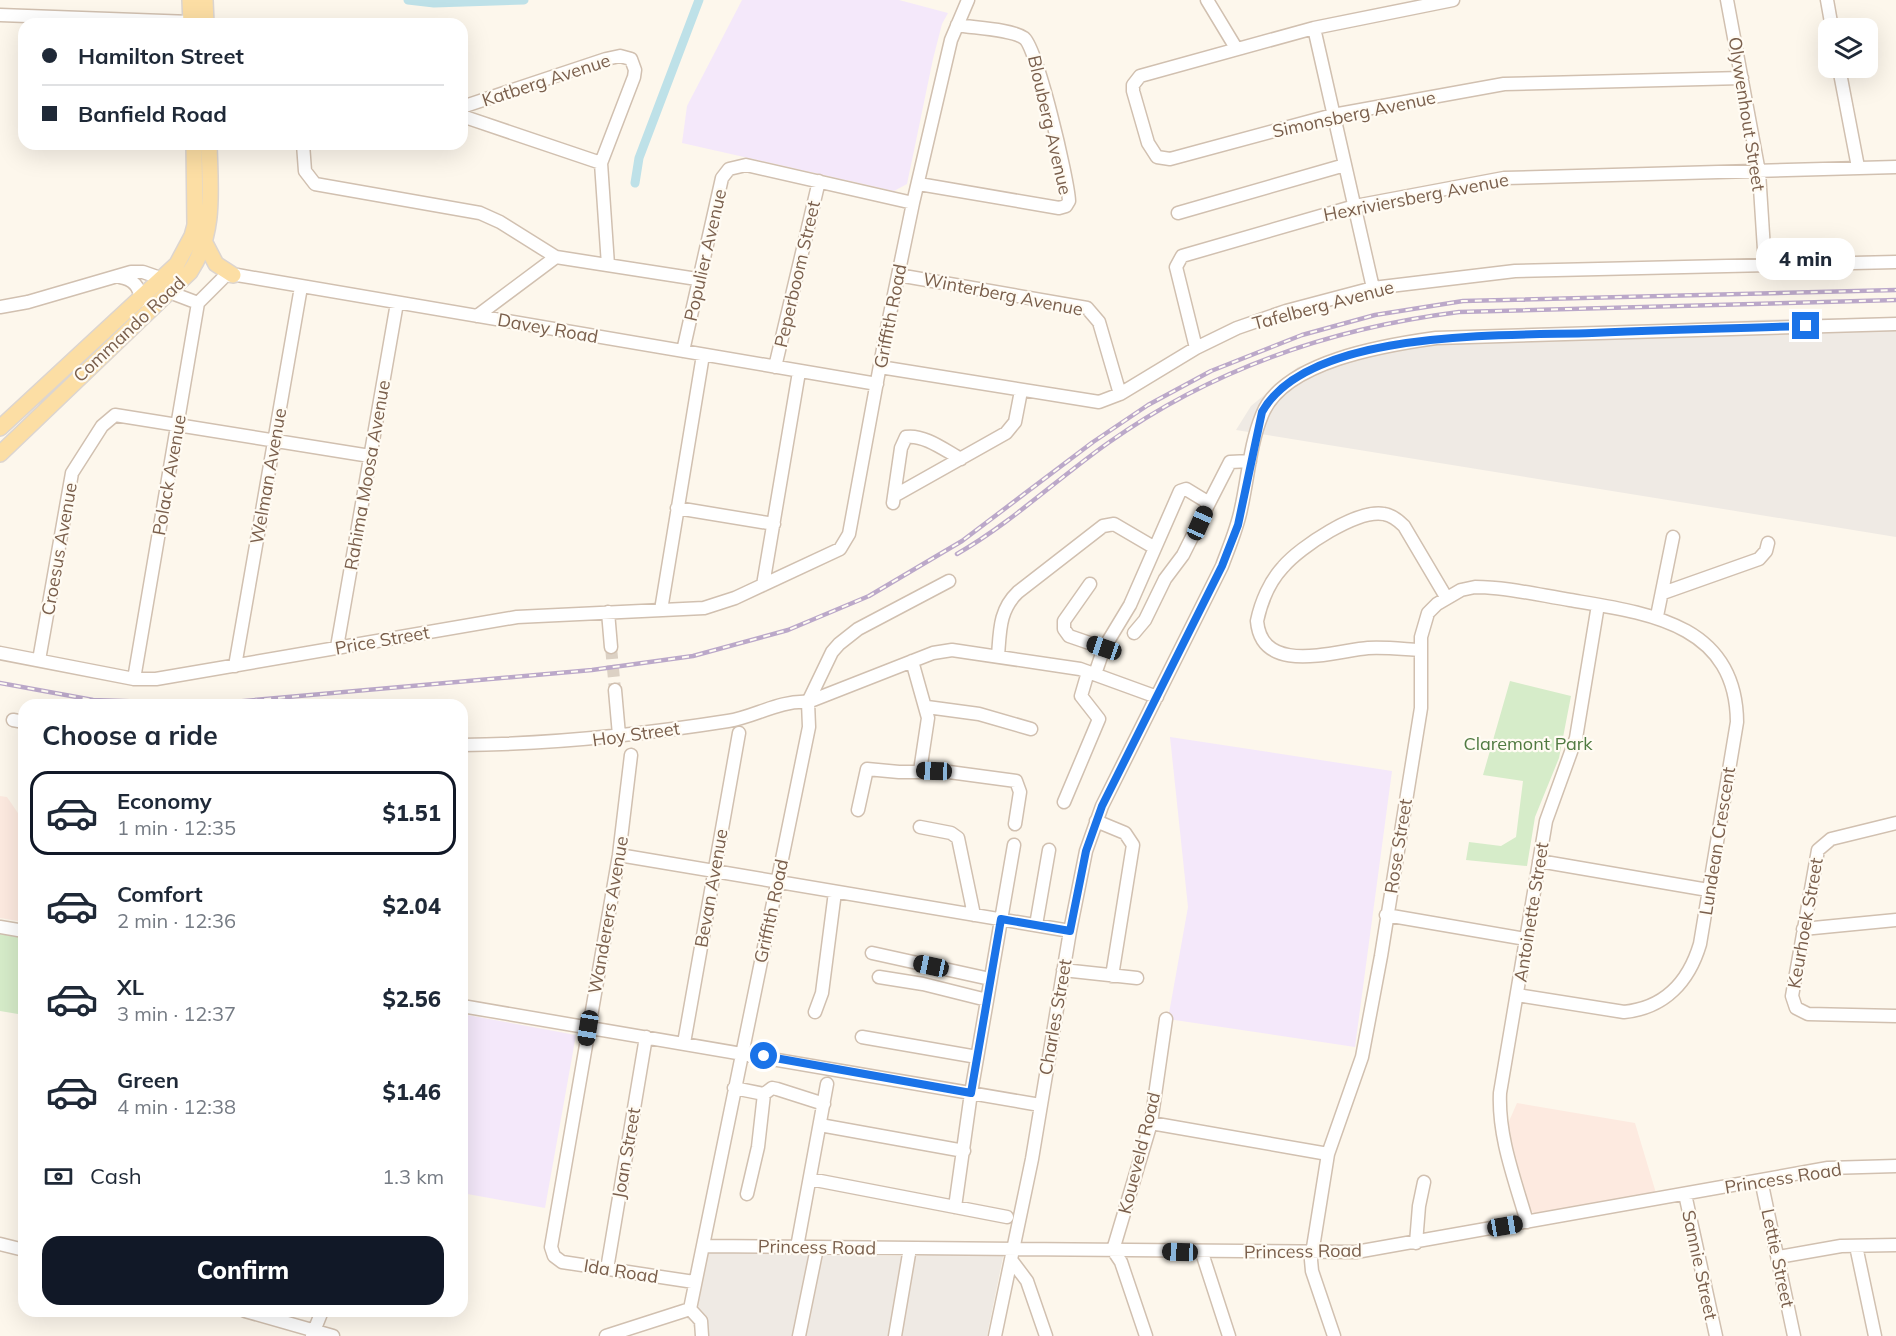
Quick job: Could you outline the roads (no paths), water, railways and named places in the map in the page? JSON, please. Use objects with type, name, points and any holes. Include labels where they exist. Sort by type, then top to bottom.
[{"type":"main road","points":[[190,0],[195,18]]},
{"type":"main road","points":[[198,18],[205,0]]},
{"type":"main road","name":"Commando Road","points":[[0,454],[166,285],[192,236],[196,211],[194,150]]},
{"type":"main road","name":"Commando Road","points":[[0,428],[140,301],[190,272],[205,243],[210,210],[209,150]]},
{"type":"main road","points":[[205,243],[211,258],[226,277]]},
{"type":"street","name":"Griffith Road","points":[[763,585],[835,553],[848,540],[913,203],[948,52],[968,0]]},
{"type":"street","points":[[1207,0],[1236,48],[1314,28],[1453,0]]},
{"type":"street","name":"Olywenhout Street","points":[[1727,0],[1759,172],[1765,265]]},
{"type":"street","points":[[1827,0],[1830,18]]},
{"type":"street","points":[[0,15],[74,18]]},
{"type":"street","name":"Blouberg Avenue","points":[[919,184],[1059,208],[1066,206],[1070,201],[1042,82],[1029,42],[1017,35],[957,25]]},
{"type":"street","points":[[1314,28],[1373,288]]},
{"type":"street","name":"Simonsberg Avenue","points":[[1236,48],[1144,74],[1136,80],[1133,94],[1148,144],[1157,157],[1170,159],[1184,156],[1333,115],[1504,84],[1742,78]]},
{"type":"street","name":"Katberg Avenue","points":[[468,105],[606,59],[626,56],[634,65],[634,77],[601,163],[608,265]]},
{"type":"street","points":[[1841,78],[1858,167]]},
{"type":"street","points":[[468,118],[601,163]]},
{"type":"street","points":[[303,150],[305,171],[315,184],[480,213],[556,257],[698,279]]},
{"type":"street","name":"Populier Avenue","points":[[683,351],[722,178],[729,169],[746,165],[913,203]]},
{"type":"street","points":[[1178,213],[1345,165]]},
{"type":"street","name":"Hexriviersberg Avenue","points":[[1196,348],[1176,267],[1182,256],[1355,206],[1504,178],[1759,172],[1896,166]]},
{"type":"street","name":"Peperboom Street","points":[[776,367],[819,181]]},
{"type":"street","points":[[477,316],[556,257]]},
{"type":"street","name":"Tafelberg Avenue","points":[[880,367],[1091,402],[1106,401],[1196,348],[1258,320],[1373,288],[1515,271],[1896,262]]},
{"type":"street","points":[[0,307],[28,302],[137,271],[198,303],[226,277]]},
{"type":"street","name":"Winterberg Avenue","points":[[898,275],[1087,308],[1099,322],[1120,394]]},
{"type":"street","points":[[120,277],[134,283],[139,292],[140,301]]},
{"type":"street","name":"Davey Road","points":[[226,277],[301,286],[877,384]]},
{"type":"street","name":"Welman Avenue","points":[[235,666],[301,286]]},
{"type":"street","name":"Polack Avenue","points":[[134,679],[198,303]]},
{"type":"street","name":"Rahima Moosa Avenue","points":[[338,647],[397,303]]},
{"type":"street","name":"Charles Street","points":[[995,1336],[1014,1255],[1086,851],[1096,821],[1233,539],[1241,511],[1258,425],[1267,404],[1299,378],[1330,362],[1402,343],[1466,337],[1896,324]]},
{"type":"street","points":[[661,610],[703,355]]},
{"type":"street","points":[[763,585],[799,372]]},
{"type":"street","points":[[961,459],[914,436],[906,437],[901,447],[893,500],[961,459],[1012,428],[1017,417],[1021,391]]},
{"type":"street","name":"Croesus Avenue","points":[[39,660],[72,473],[102,426],[115,415],[178,424]]},
{"type":"street","points":[[178,424],[370,456]]},
{"type":"street","points":[[1134,633],[1145,621],[1166,579],[1183,555],[1230,462],[1250,461]]},
{"type":"street","points":[[1064,802],[1098,719],[1096,712],[1082,700],[1091,673],[1130,605],[1182,489],[1186,489],[1209,503]]},
{"type":"street","points":[[677,508],[774,524]]},
{"type":"street","points":[[1419,650],[1369,648],[1305,657],[1291,656],[1270,647],[1260,635],[1257,621],[1272,582],[1291,558],[1347,523],[1372,514],[1395,518],[1404,526],[1446,597],[1461,590],[1488,587],[1598,605]]},
{"type":"street","points":[[998,656],[1001,619],[1006,604],[1018,592],[1103,526],[1114,525],[1155,548]]},
{"type":"street","points":[[1657,616],[1673,537]]},
{"type":"street","points":[[1663,593],[1759,559],[1766,551],[1768,543]]},
{"type":"street","name":"Griffith Road","points":[[690,1309],[809,728],[808,702],[832,652],[847,637],[949,581]]},
{"type":"street","points":[[1090,584],[1065,621],[1064,629],[1069,636],[1104,648]]},
{"type":"street","name":"Price Street","points":[[0,653],[134,679],[156,679],[517,617],[715,606],[763,585]]},
{"type":"street","name":"Rose Street","points":[[1334,1336],[1312,1271],[1313,1251],[1328,1154],[1362,1057],[1421,708],[1419,650],[1428,613],[1446,597]]},
{"type":"street","name":"Lundean Crescent","points":[[1517,995],[1624,1012],[1656,1004],[1672,993],[1686,979],[1694,963],[1737,722],[1736,701],[1719,660],[1701,640],[1657,616],[1598,605]]},
{"type":"street","name":"Antoinette Street","points":[[1527,1222],[1504,1140],[1500,1105],[1539,861],[1550,807],[1576,738],[1598,605]]},
{"type":"street","points":[[608,612],[611,647]]},
{"type":"street","name":"Hoy Street","points":[[468,745],[568,742],[730,721],[785,703],[808,702],[912,661],[952,650],[1091,673],[1156,697]]},
{"type":"street","points":[[912,661],[927,707],[928,718],[920,771]]},
{"type":"street","points":[[615,690],[619,735]]},
{"type":"street","points":[[927,707],[979,714],[1031,729]]},
{"type":"street","name":"Bevan Avenue","points":[[684,1043],[739,733]]},
{"type":"street","name":"Wanderers Avenue","points":[[552,1252],[619,855],[631,755]]},
{"type":"street","points":[[858,810],[867,769],[981,775],[1016,781],[1020,792],[1015,824]]},
{"type":"street","points":[[1096,821],[1125,833],[1133,845],[1112,976]]},
{"type":"street","name":"Keurhoek Street","points":[[1896,823],[1831,839],[1818,849],[1792,996],[1796,1008],[1808,1014],[1896,1016]]},
{"type":"street","points":[[920,827],[951,833],[958,838],[974,915]]},
{"type":"street","points":[[955,1207],[971,1093],[1014,845]]},
{"type":"street","points":[[1036,925],[1049,850]]},
{"type":"street","points":[[619,855],[1070,931]]},
{"type":"street","points":[[1539,861],[1708,890]]},
{"type":"street","points":[[815,1012],[822,993],[835,892]]},
{"type":"street","points":[[1386,915],[1526,939]]},
{"type":"street","points":[[1803,929],[1896,920]]},
{"type":"street","points":[[0,927],[18,930]]},
{"type":"street","points":[[872,953],[990,979]]},
{"type":"street","points":[[1064,970],[1137,978]]},
{"type":"street","points":[[879,977],[923,984],[987,1000]]},
{"type":"street","points":[[468,1007],[1040,1105]]},
{"type":"street","name":"Koueveld Road","points":[[1113,1250],[1150,1123],[1166,1019]]},
{"type":"street","name":"Joan Street","points":[[606,1269],[646,1037]]},
{"type":"street","points":[[862,1037],[977,1057]]},
{"type":"street","points":[[797,1247],[827,1084]]},
{"type":"street","points":[[734,1088],[764,1094],[777,1089],[824,1104]]},
{"type":"street","points":[[747,1194],[758,1147],[764,1094]]},
{"type":"street","points":[[1150,1123],[1328,1154]]},
{"type":"street","points":[[820,1125],[964,1151]]},
{"type":"street","name":"Princess Road","points":[[703,1246],[910,1248],[1014,1255],[1113,1250],[1366,1251],[1828,1168],[1896,1166]]},
{"type":"street","points":[[810,1179],[1007,1217]]},
{"type":"street","name":"Lettie Street","points":[[1761,1180],[1794,1336]]},
{"type":"street","points":[[1416,1243],[1419,1206],[1424,1182]]},
{"type":"street","name":"Sannie Street","points":[[1685,1194],[1716,1336]]},
{"type":"street","points":[[0,1244],[18,1248]]},
{"type":"street","points":[[1778,1257],[1856,1246],[1896,1245]]},
{"type":"street","points":[[1856,1246],[1875,1336]]},
{"type":"street","points":[[799,1336],[818,1248]]},
{"type":"street","points":[[894,1336],[910,1248]]},
{"type":"street","points":[[1113,1250],[1121,1262],[1146,1336]]},
{"type":"street","name":"Ida Road","points":[[552,1252],[562,1262],[694,1282]]},
{"type":"street","points":[[1202,1252],[1229,1336]]},
{"type":"street","points":[[1014,1255],[1027,1281],[1046,1336]]},
{"type":"street","points":[[606,1336],[690,1309],[701,1321],[702,1336]]},
{"type":"street","points":[[264,1317],[313,1333],[333,1336]]},
{"type":"street","points":[[313,1333],[320,1317]]},
{"type":"waterway","points":[[408,0],[434,3],[524,0]]},
{"type":"waterway","points":[[635,183],[639,158],[699,0]]},
{"type":"tunnel","points":[[611,647],[615,690]]},
{"type":"railway","points":[[266,699],[592,670],[693,656],[788,630],[869,596],[962,541],[1093,442],[1148,405],[1211,371],[1302,335],[1375,315],[1463,301],[1896,290]]},
{"type":"railway","points":[[957,554],[996,529],[1089,457],[1148,417],[1232,373],[1320,341],[1412,319],[1459,312],[1896,300]]},
{"type":"railway","points":[[0,683],[88,699]]},
{"type":"park label","name":"Claremont Park","points":[[1528,743]]}]
